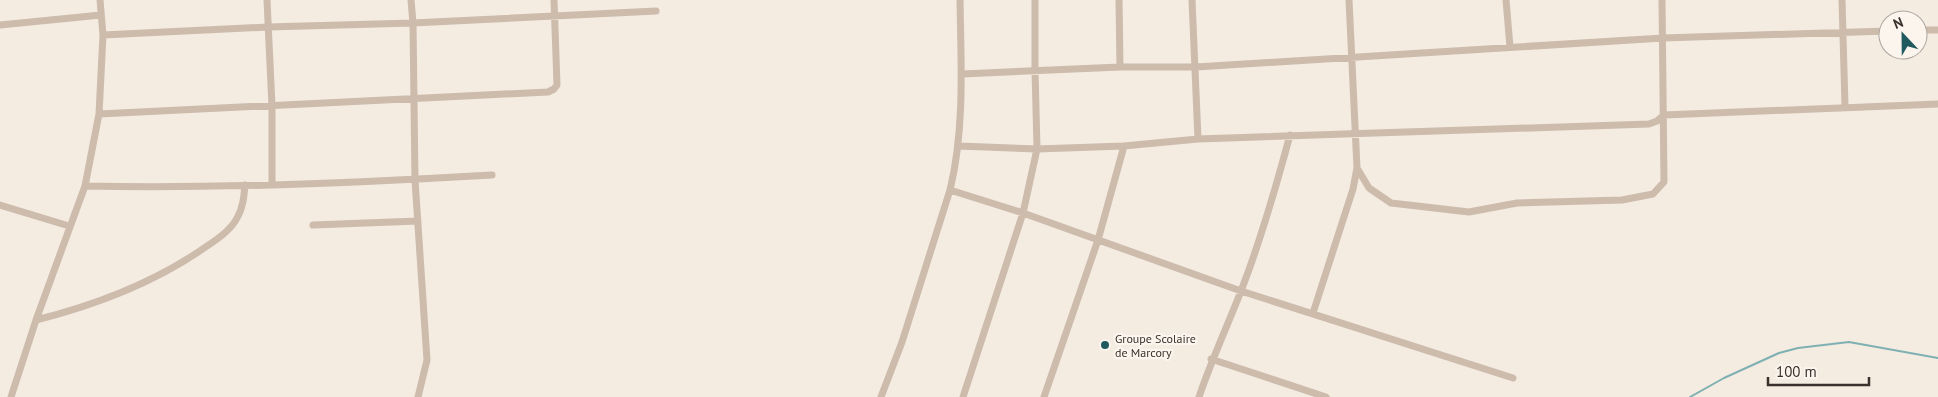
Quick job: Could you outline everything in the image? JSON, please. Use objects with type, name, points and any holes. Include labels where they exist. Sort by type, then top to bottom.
[{"type":"street","points":[[11,397],[36,320],[85,186],[99,114],[102,35],[100,0]]},
{"type":"street","points":[[267,0],[272,106],[272,184]]},
{"type":"street","points":[[410,0],[413,23],[415,180],[428,360],[418,397]]},
{"type":"street","points":[[99,114],[548,92],[558,85],[554,0]]},
{"type":"street","points":[[881,397],[902,342],[950,190],[956,165],[962,74],[960,0]]},
{"type":"street","points":[[962,397],[1023,213],[1037,149],[1035,0]]},
{"type":"street","points":[[1119,0],[1120,67]]},
{"type":"street","points":[[1192,0],[1198,139]]},
{"type":"street","points":[[1312,313],[1354,189],[1357,168],[1349,0]]},
{"type":"street","points":[[1506,0],[1510,47]]},
{"type":"street","points":[[1357,168],[1369,188],[1391,203],[1469,212],[1517,203],[1622,200],[1653,194],[1664,182],[1662,0]]},
{"type":"street","points":[[1842,0],[1845,106]]},
{"type":"street","points":[[102,35],[268,27],[413,23],[656,10]]},
{"type":"street","points":[[0,25],[101,15]]},
{"type":"street","points":[[962,74],[1120,67],[1196,66],[1352,58],[1663,38],[1878,31]]},
{"type":"street","points":[[958,146],[1037,149],[1124,146],[1198,139],[1290,135],[1649,124],[1658,121],[1664,115],[1845,106],[1938,104]]},
{"type":"street","points":[[1199,397],[1211,359],[1241,291],[1275,192],[1290,135]]},
{"type":"street","points":[[1044,397],[1098,240],[1124,146]]},
{"type":"street","points":[[85,186],[159,188],[415,180],[492,175]]},
{"type":"street","points":[[36,320],[78,309],[172,270],[185,262],[231,227],[238,218],[242,206],[245,185]]},
{"type":"street","points":[[950,190],[1023,213],[1241,291],[1514,378]]},
{"type":"street","points":[[0,205],[69,226]]},
{"type":"street","points":[[312,225],[418,221]]},
{"type":"street","points":[[1211,359],[1326,397]]},
{"type":"waterway","points":[[1690,397],[1724,378],[1779,353],[1798,348],[1849,342],[1938,358]]},
{"type":"place","name":"Groupe Scolaire de Marcory","points":[[1105,345]]}]
